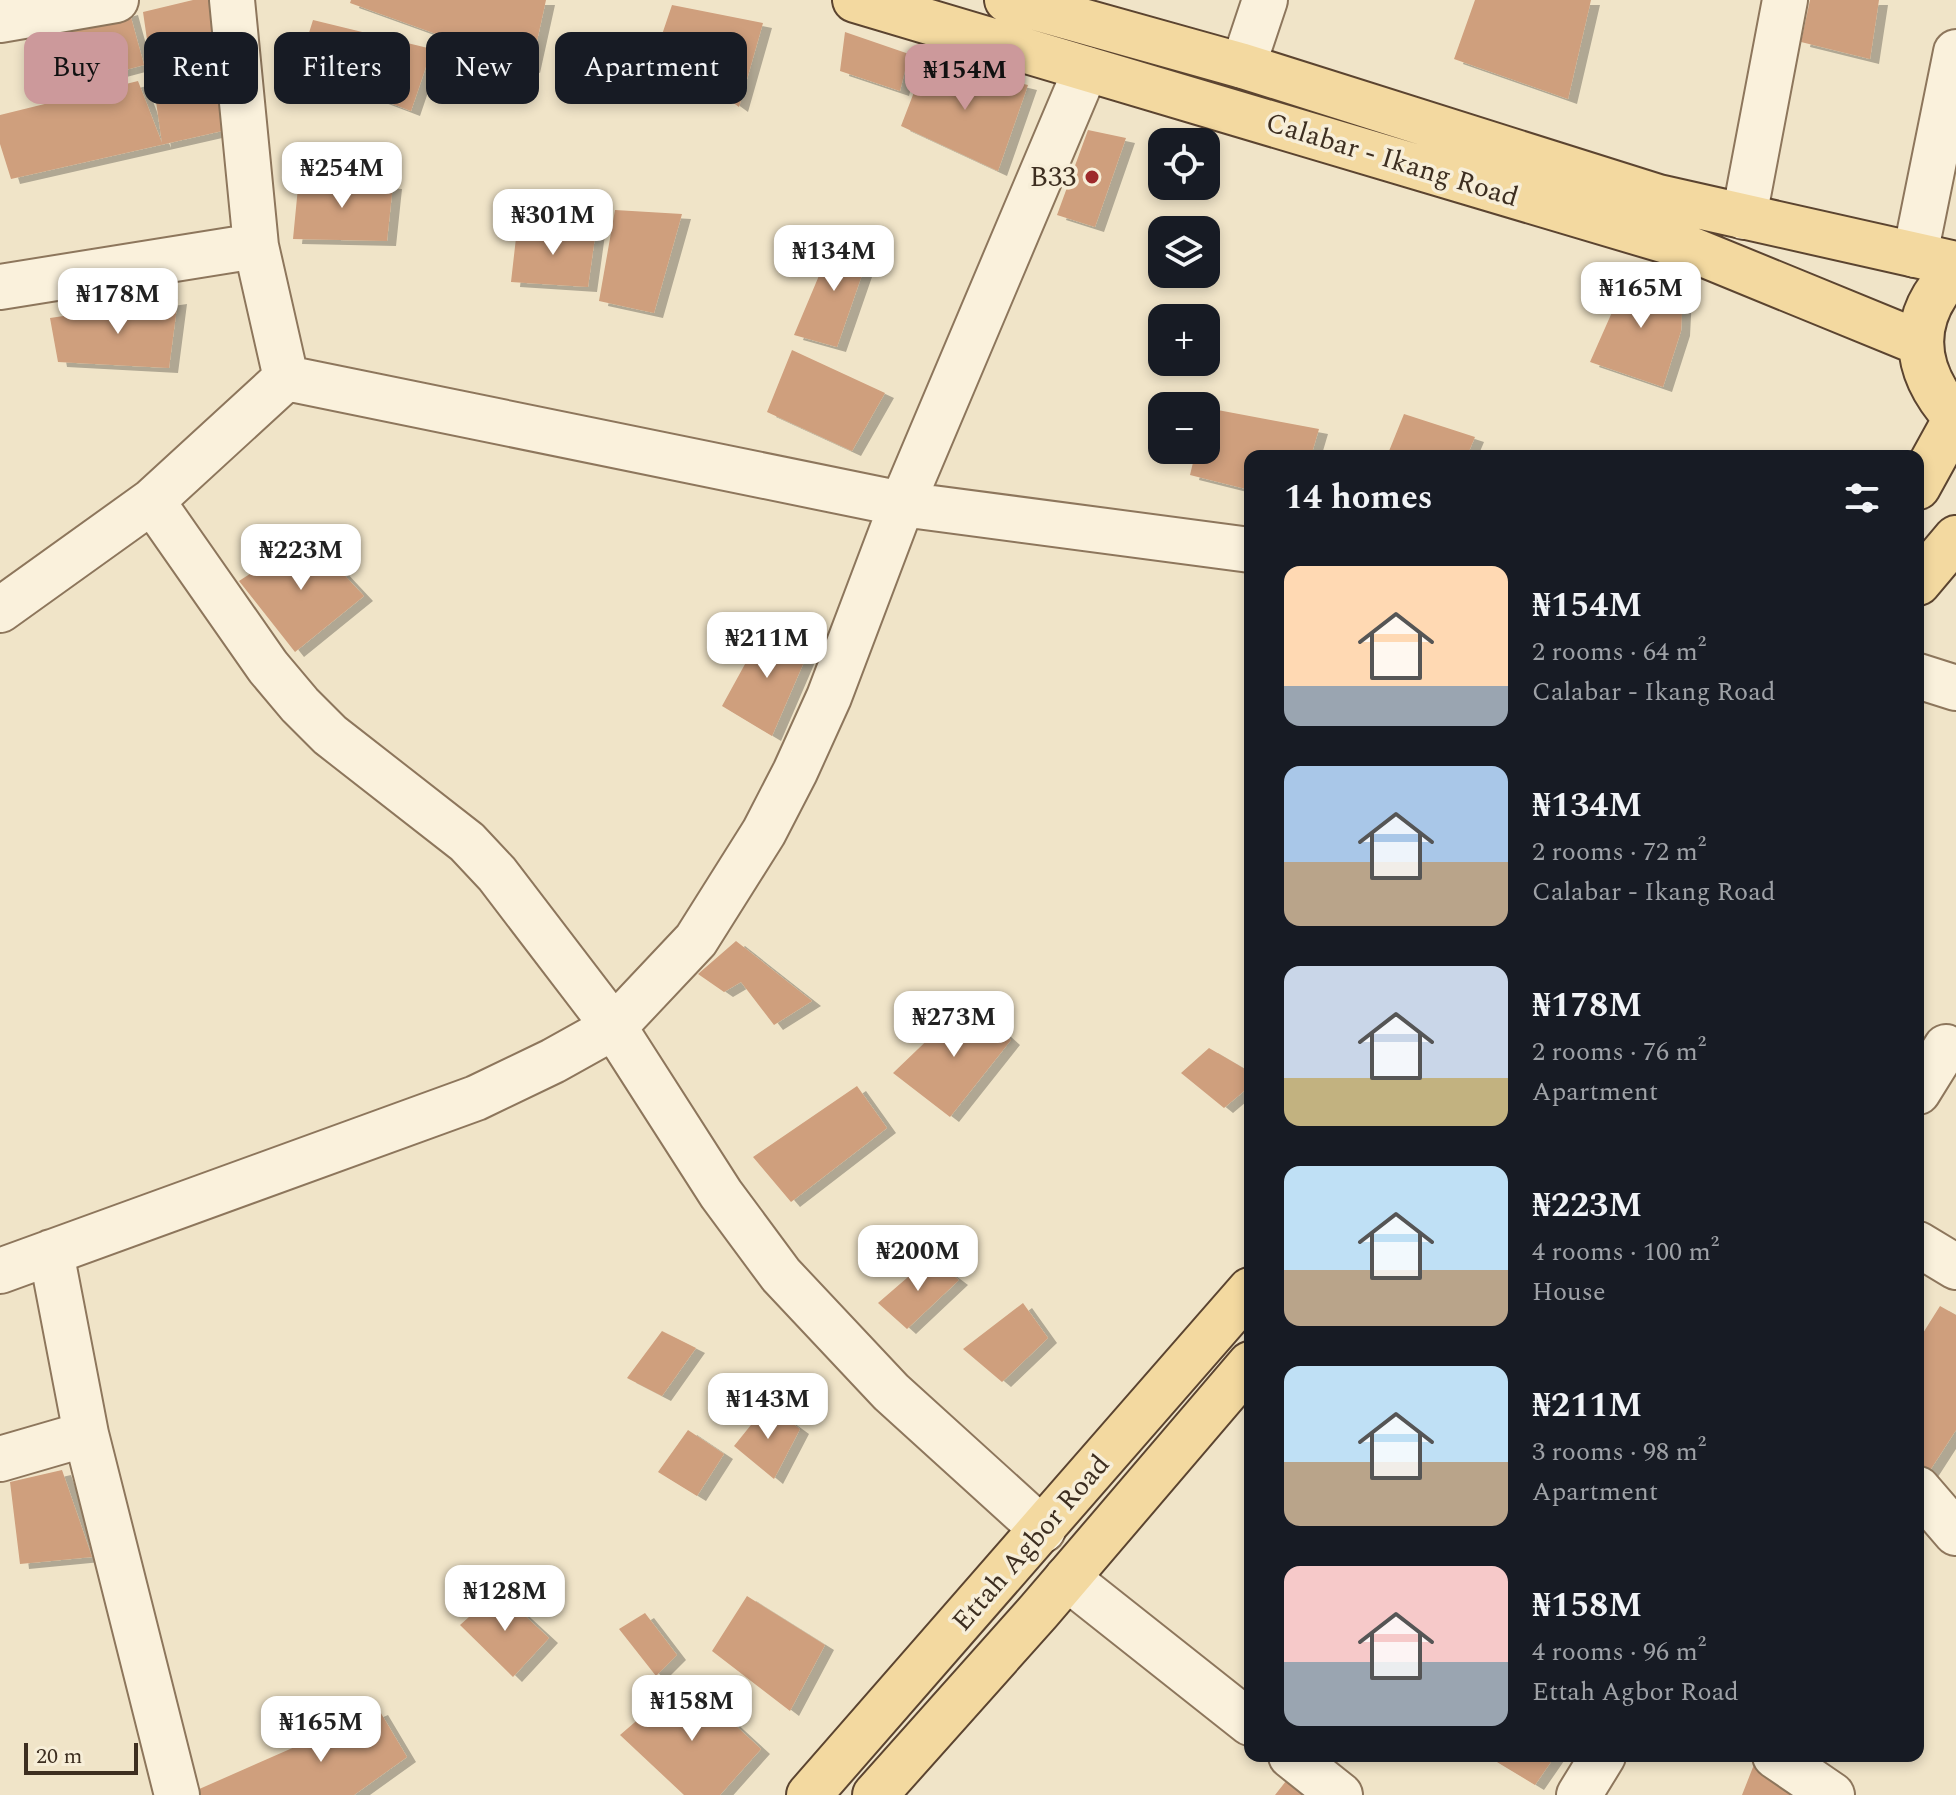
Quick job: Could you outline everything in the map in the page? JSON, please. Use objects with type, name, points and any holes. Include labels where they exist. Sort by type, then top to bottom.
[{"type":"main road","name":"Calabar - Ikang Road","points":[[855,0],[1683,246],[1920,343]]},
{"type":"main road","name":"Calabar - Ikang Road","points":[[1007,0],[1243,66],[1658,197],[1936,260]]},
{"type":"main road","points":[[1924,476],[1956,418],[1935,393],[1923,367],[1920,343],[1925,316],[1935,293],[1956,270]]},
{"type":"main road","points":[[1924,576],[1956,538]]},
{"type":"main road","name":"Ettah Agbor Road","points":[[809,1795],[1244,1297]]},
{"type":"main road","name":"Ettah Agbor Road","points":[[875,1795],[1244,1371]]},
{"type":"street","points":[[0,20],[116,0]]},
{"type":"street","points":[[232,0],[256,246],[286,378]]},
{"type":"street","points":[[1243,66],[1265,0]]},
{"type":"street","points":[[1744,217],[1785,0]]},
{"type":"street","points":[[1936,260],[1956,52]]},
{"type":"street","points":[[0,1271],[476,1098],[614,1027],[696,940],[764,832],[829,697],[902,504],[1086,69]]},
{"type":"street","points":[[0,287],[256,246]]},
{"type":"street","points":[[286,378],[902,504],[1244,549]]},
{"type":"street","points":[[0,610],[152,501],[286,378]]},
{"type":"street","points":[[152,501],[268,667],[300,705],[330,735],[467,842],[497,874],[614,1027],[721,1194],[781,1275],[891,1392],[1043,1530]]},
{"type":"street","points":[[1924,678],[1956,688]]},
{"type":"street","points":[[1924,1082],[1946,1047]]},
{"type":"street","points":[[51,1252],[86,1434],[177,1795]]},
{"type":"street","points":[[0,1459],[86,1434]]},
{"type":"street","points":[[1924,1498],[1956,1533]]},
{"type":"street","points":[[1067,1578],[1244,1718]]},
{"type":"street","points":[[1299,1762],[1340,1795]]},
{"type":"street","points":[[1579,1795],[1599,1762]]},
{"type":"street","points":[[1784,1762],[1832,1795]]},
{"type":"building","points":[[193,0],[209,0],[212,32],[146,32],[143,12]]},
{"type":"building","points":[[351,0],[546,0],[539,32],[431,32],[350,3]]},
{"type":"building","points":[[1475,0],[1591,0],[1568,99],[1454,59]]},
{"type":"building","points":[[1810,0],[1879,0],[1870,59],[1801,42]]},
{"type":"building","points":[[672,5],[763,23],[747,79],[747,32],[663,32]]},
{"type":"building","points":[[129,10],[144,65],[128,69],[128,32],[50,32]]},
{"type":"building","points":[[313,20],[362,32],[309,32]]},
{"type":"building","points":[[845,32],[909,54],[900,91],[840,71]]},
{"type":"building","points":[[410,44],[426,48],[426,67],[411,111],[393,104],[410,104]]},
{"type":"building","points":[[926,61],[1028,85],[998,171],[901,126]]},
{"type":"building","points":[[138,81],[144,104],[147,104],[162,143],[156,104],[219,104],[222,131],[11,179],[0,144],[0,115],[45,104],[128,104],[128,83]]},
{"type":"building","name":"B33","points":[[1088,130],[1126,138],[1095,227],[1057,215]]},
{"type":"building","points":[[299,177],[393,184],[387,241],[293,239]]},
{"type":"building","points":[[615,210],[682,214],[654,313],[599,301]]},
{"type":"building","points":[[517,229],[596,230],[588,287],[511,282]]},
{"type":"building","points":[[834,240],[872,246],[837,347],[794,335]]},
{"type":"building","points":[[1611,271],[1683,292],[1681,331],[1663,387],[1590,362],[1613,310]]},
{"type":"building","points":[[178,299],[169,368],[58,362],[50,318]]},
{"type":"building","points":[[792,350],[885,393],[852,451],[767,412]]},
{"type":"building","points":[[1220,410],[1319,429],[1313,450],[1244,450],[1244,488],[1190,475],[1193,464],[1220,464]]},
{"type":"building","points":[[1404,414],[1475,437],[1470,450],[1389,450]]},
{"type":"building","points":[[308,536],[364,596],[295,652],[239,581]]},
{"type":"building","points":[[767,624],[810,648],[772,736],[722,706]]},
{"type":"building","points":[[736,941],[812,1001],[774,1025],[741,982],[724,992],[698,974]]},
{"type":"building","points":[[968,1001],[1011,1040],[950,1117],[893,1073]]},
{"type":"building","points":[[1209,1048],[1244,1068],[1244,1091],[1224,1108],[1181,1073]]},
{"type":"building","points":[[857,1086],[887,1128],[791,1202],[753,1157]]},
{"type":"building","points":[[930,1258],[959,1280],[907,1329],[878,1303]]},
{"type":"building","points":[[1023,1303],[1048,1338],[1002,1382],[963,1349]]},
{"type":"building","points":[[1940,1306],[1956,1315],[1956,1430],[1927,1475],[1924,1472],[1924,1331]]},
{"type":"building","points":[[662,1331],[696,1348],[662,1396],[627,1378]]},
{"type":"building","points":[[767,1405],[800,1429],[774,1479],[734,1446]]},
{"type":"building","points":[[688,1430],[724,1454],[697,1496],[658,1472]]},
{"type":"building","points":[[62,1470],[92,1557],[20,1564],[10,1482]]},
{"type":"building","points":[[498,1591],[549,1638],[513,1677],[460,1625]]},
{"type":"building","points":[[747,1596],[825,1645],[790,1711],[712,1651]]},
{"type":"building","points":[[645,1613],[677,1655],[656,1676],[619,1629]]},
{"type":"building","points":[[685,1679],[761,1749],[720,1795],[684,1795],[620,1735]]},
{"type":"building","points":[[379,1710],[407,1757],[354,1795],[201,1795],[197,1790]]},
{"type":"building","points":[[1497,1762],[1551,1762],[1535,1785]]},
{"type":"building","points":[[1755,1762],[1816,1795],[1742,1795]]},
{"type":"building","points":[[1286,1781],[1303,1795],[1275,1795]]},
{"type":"place","name":"B33","points":[[1092,177]]}]
